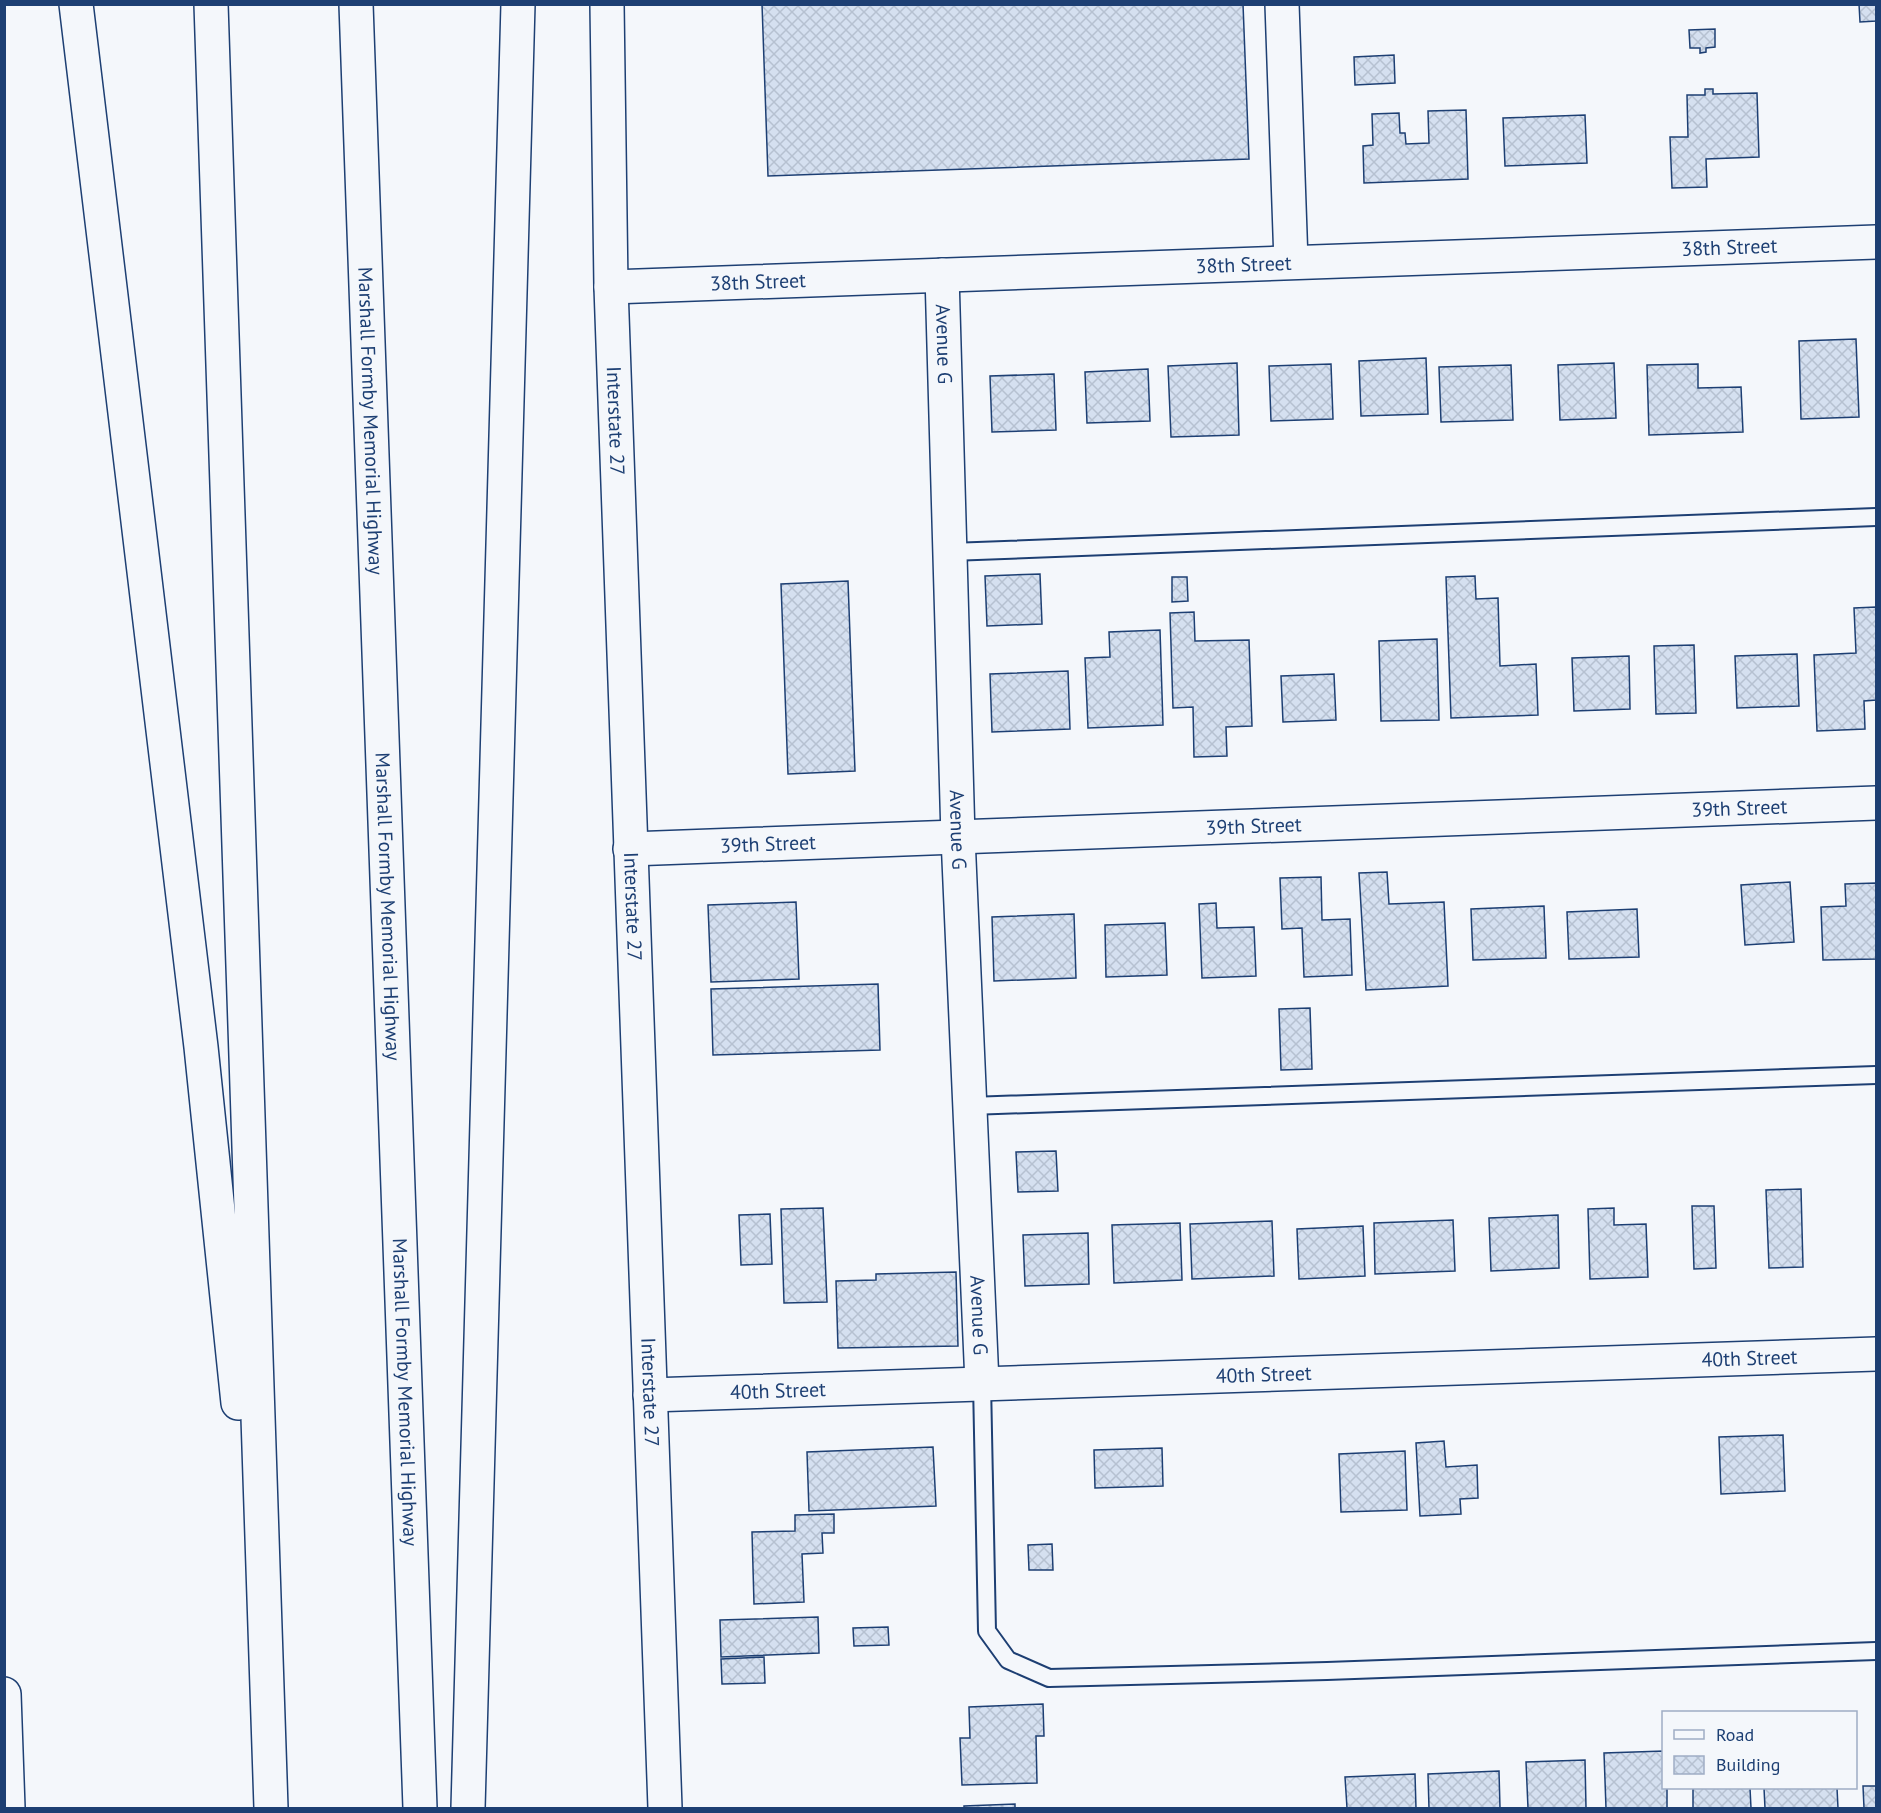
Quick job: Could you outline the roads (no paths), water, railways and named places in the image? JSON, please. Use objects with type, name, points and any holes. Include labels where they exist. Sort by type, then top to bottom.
[{"type":"main road","points":[[76,4],[201,1047],[268,1701]]},
{"type":"main road","points":[[211,4],[271,1809]]},
{"type":"main road","name":"Marshall Formby Memorial Highway","points":[[356,4],[420,1809]]},
{"type":"main road","points":[[468,1809],[518,4]]},
{"type":"main road","name":"Interstate 27","points":[[607,4],[611,287],[665,1809]]},
{"type":"main road","points":[[1282,4],[1291,262]]},
{"type":"main road","name":"38th Street","points":[[611,287],[1876,242]]},
{"type":"main road","name":"Avenue G","points":[[942,275],[958,837],[982,1383]]},
{"type":"main road","name":"39th Street","points":[[630,849],[1876,803]]},
{"type":"main road","name":"40th Street","points":[[650,1395],[1876,1354]]},
{"type":"main road","points":[[4,1694],[8,1809]]},
{"type":"lane","points":[[950,552],[1876,517]]},
{"type":"lane","points":[[970,1106],[1876,1075]]},
{"type":"lane","points":[[982,1383],[987,1631],[1008,1660],[1049,1678],[1339,1671],[1876,1652]]}]
